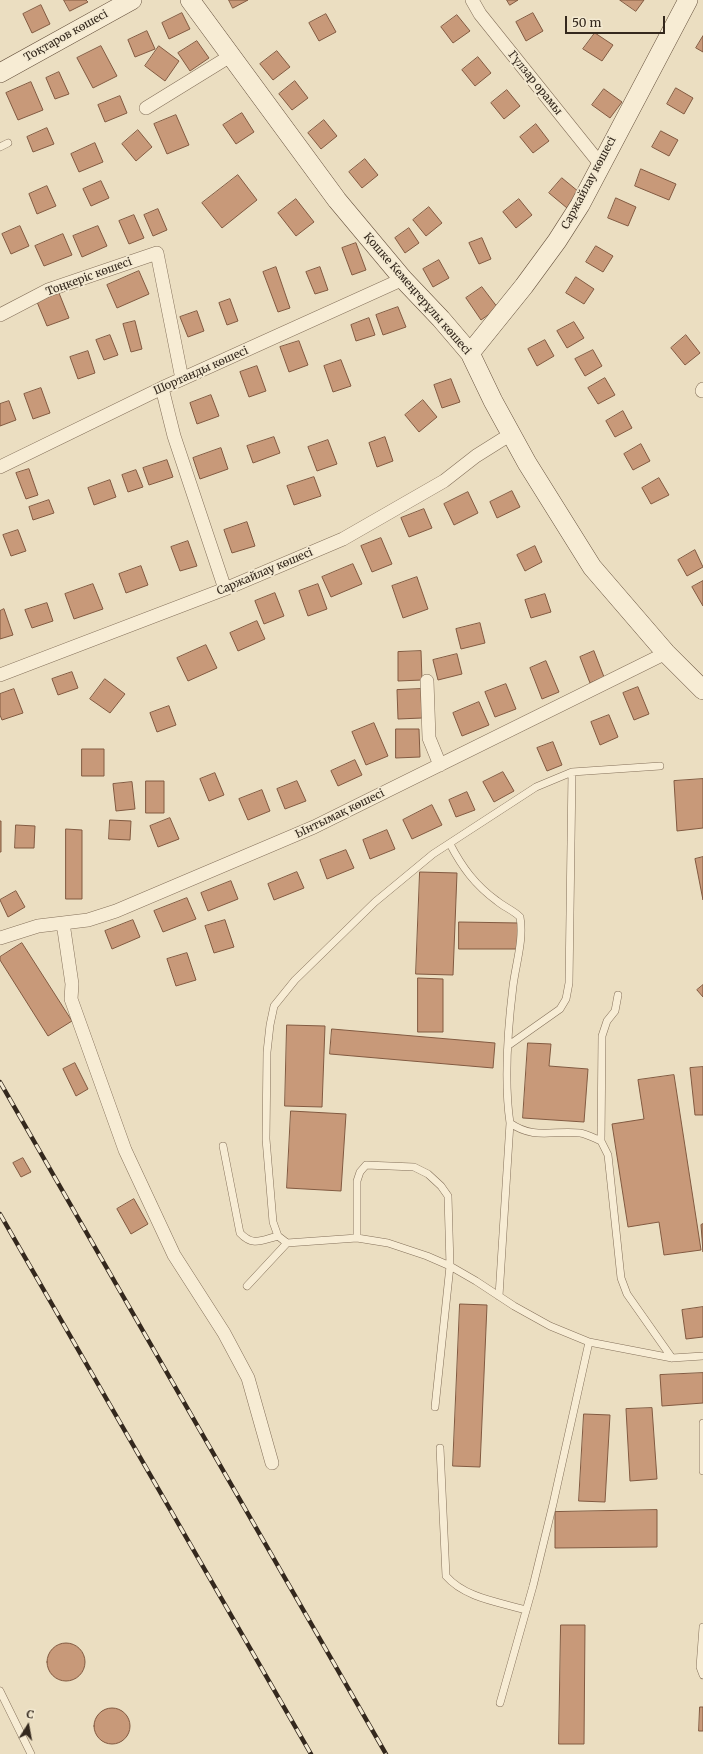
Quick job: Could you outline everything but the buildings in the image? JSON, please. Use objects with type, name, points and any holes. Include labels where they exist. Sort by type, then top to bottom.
[{"type":"street","name":"Тоқтаров көшесі","points":[[0,73],[132,0]]},
{"type":"street","name":"Қошке Кемеңгерұлы көшесі","points":[[190,0],[232,55],[337,200],[403,279],[442,319],[470,353],[493,401],[527,463],[592,567],[666,653],[699,680]]},
{"type":"street","name":"Гүлзар орамы","points":[[472,0],[480,14],[601,165]]},
{"type":"street","name":"Саржайлау көшесі","points":[[470,353],[503,315],[557,242],[580,205],[620,126],[688,0]]},
{"type":"street","points":[[146,108],[232,55]]},
{"type":"street","name":"Тоңкерiс көшесі","points":[[0,315],[48,290],[157,253],[182,379]]},
{"type":"street","name":"Шортанды көшесі","points":[[0,467],[162,388],[403,279]]},
{"type":"street","points":[[162,388],[174,436],[225,589]]},
{"type":"street","name":"Саржайлау көшесі","points":[[0,675],[225,589],[344,539],[444,482],[476,456],[511,434]]},
{"type":"street","name":"Ынтымақ көшесі","points":[[0,938],[38,926],[88,920],[116,911],[314,828],[666,653]]},
{"type":"street","points":[[427,681],[429,738],[440,765]]},
{"type":"street","points":[[63,923],[72,984],[71,999],[125,1150],[174,1255],[224,1333],[248,1378],[272,1463]]},
{"type":"lane","points":[[0,147],[8,143]]},
{"type":"lane","points":[[660,766],[572,772],[536,787],[433,854],[375,902],[295,980],[274,1006],[267,1052],[266,1139],[273,1222],[278,1236],[287,1243],[357,1238],[388,1243],[427,1256],[450,1266],[550,1326],[589,1342],[672,1358],[703,1356]]},
{"type":"lane","points":[[509,1045],[560,1009],[566,999],[569,983],[572,772]]},
{"type":"lane","points":[[450,844],[462,867],[482,888],[497,902],[520,916],[522,928],[513,986],[507,1073],[510,1123],[499,1296]]},
{"type":"lane","points":[[618,995],[615,1010],[606,1021],[602,1036],[601,1141],[608,1155],[621,1278],[627,1294],[672,1358]]},
{"type":"lane","points":[[510,1123],[521,1130],[532,1134],[581,1133],[601,1141]]},
{"type":"lane","points":[[223,1146],[240,1232],[246,1239],[255,1242],[278,1236]]},
{"type":"lane","points":[[357,1238],[357,1181],[360,1172],[366,1165],[414,1167],[428,1174],[441,1186],[448,1196],[450,1266],[434,1407]]},
{"type":"lane","points":[[247,1286],[287,1243]]},
{"type":"lane","points":[[500,1703],[553,1504],[589,1342]]},
{"type":"lane","points":[[703,1423],[703,1471]]},
{"type":"lane","points":[[440,1448],[446,1576],[463,1591],[526,1610]]},
{"type":"lane","points":[[703,1627],[700,1667],[703,1675]]},
{"type":"lane","points":[[0,1691],[30,1754]]},
{"type":"railway","points":[[0,1082],[386,1754]]},
{"type":"railway","points":[[0,1214],[311,1754]]}]
